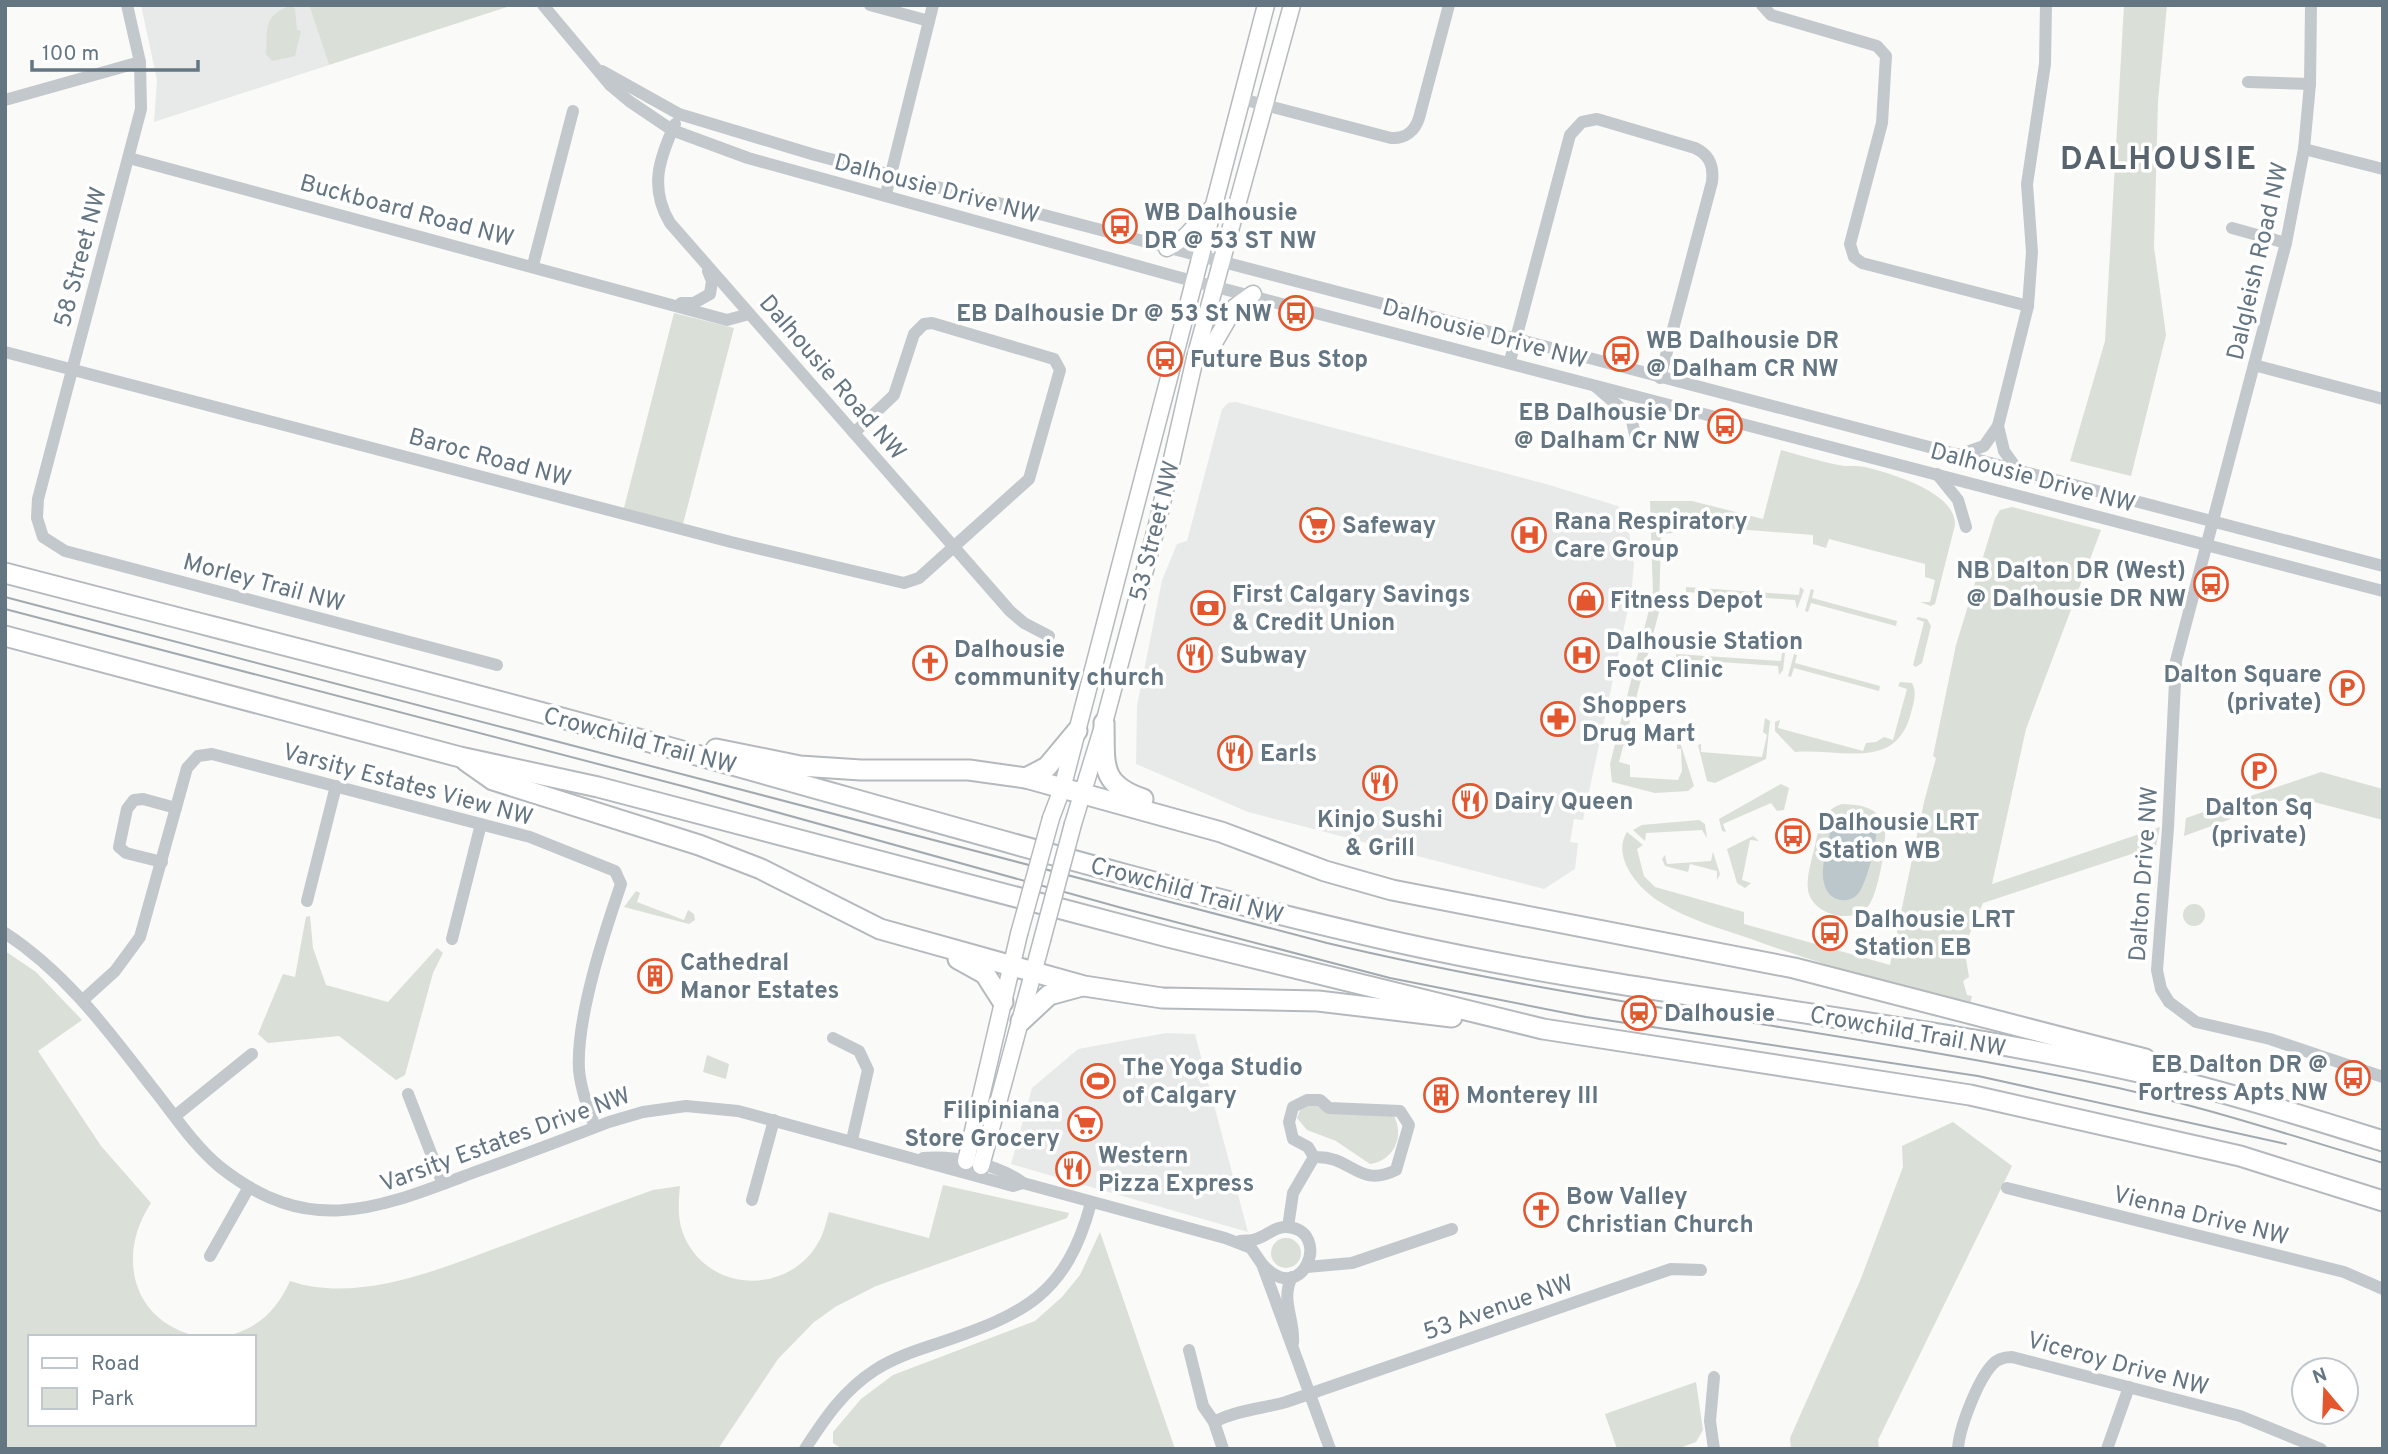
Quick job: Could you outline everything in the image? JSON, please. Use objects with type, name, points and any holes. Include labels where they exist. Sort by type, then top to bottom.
[{"type":"highway","name":"Crowchild Trail NW","points":[[5,573],[622,734],[1024,848],[1391,941],[1512,968],[1889,1027],[2175,1080],[2252,1100],[2383,1141]]},
{"type":"highway","name":"Crowchild Trail NW","points":[[5,636],[460,757],[598,787],[1168,937],[1543,1029],[1982,1098],[2240,1156],[2383,1201]]},
{"type":"highway","points":[[1104,723],[1105,765],[1114,783],[1133,796],[1206,821],[1221,832]]},
{"type":"highway","points":[[1026,778],[1047,767],[1077,731]]},
{"type":"highway","points":[[622,734],[652,735],[800,766],[861,770],[969,770],[1026,778],[1221,832],[1325,871],[1392,890],[1463,906],[1689,945],[1808,971],[2145,1059],[2175,1080]]},
{"type":"highway","points":[[460,757],[493,780],[699,845],[761,869],[880,929],[1084,986],[1162,998],[1328,1002],[1543,1029]]},
{"type":"highway","points":[[947,949],[985,974],[1003,1002]]},
{"type":"highway","points":[[1021,1021],[1049,995],[1084,986]]},
{"type":"main road","name":"53 Street NW","points":[[972,1169],[1003,1002],[1014,966],[1019,934],[1051,818],[1062,789],[1266,5]]},
{"type":"main road","name":"53 Street NW","points":[[972,1169],[1021,1021],[1073,824],[1104,723],[1157,525],[1195,358],[1292,5]]},
{"type":"main road","points":[[1167,248],[1185,237],[1215,205]]},
{"type":"main road","points":[[1195,358],[1214,343],[1234,307],[1253,294]]},
{"type":"street","name":"58 Street NW","points":[[37,518],[38,499],[71,369],[141,109],[140,62],[127,5]]},
{"type":"street","name":"Dalhousie Drive NW","points":[[543,5],[610,85],[629,101],[672,130],[748,158],[1194,281],[1510,361],[2383,591]]},
{"type":"street","points":[[870,5],[929,21]]},
{"type":"street","points":[[886,194],[933,5]]},
{"type":"street","points":[[1242,99],[1391,138],[1409,134],[1419,118],[1449,5]]},
{"type":"street","points":[[1762,5],[1775,16],[1877,46],[1886,56],[1882,123],[1850,244],[1854,257],[1862,263],[2028,306]]},
{"type":"street","points":[[1955,456],[1984,446],[1998,426],[2028,306],[2032,252],[2027,184],[2045,64],[2046,5]]},
{"type":"street","name":"Dalgleish Road NW","points":[[2212,522],[2286,243],[2304,149],[2310,84],[2311,5]]},
{"type":"street","points":[[5,100],[140,62]]},
{"type":"street","name":"Dalhousie Drive NW","points":[[599,69],[679,114],[711,125],[1201,258],[2383,566]]},
{"type":"street","points":[[2248,82],[2310,84]]},
{"type":"street","points":[[533,265],[573,111]]},
{"type":"street","name":"Dalhousie Road NW","points":[[679,114],[658,164],[659,197],[670,223],[1019,619],[1049,636]]},
{"type":"street","points":[[1510,361],[1570,135],[1582,122],[1597,119],[1695,148],[1703,152],[1712,165],[1712,182],[1661,378]]},
{"type":"street","points":[[2304,149],[2383,169]]},
{"type":"street","name":"Buckboard Road NW","points":[[129,158],[533,265],[727,320],[749,314]]},
{"type":"street","points":[[2231,228],[2286,243]]},
{"type":"street","name":"Buckboard Road NW","points":[[673,304],[694,303],[710,294],[712,281],[705,263]]},
{"type":"street","name":"Baroc Road NW","points":[[5,352],[731,542],[904,583],[915,580],[1029,479],[1060,377],[1057,363],[932,323],[924,324],[914,334],[894,395],[854,433]]},
{"type":"street","points":[[2255,365],[2383,400]]},
{"type":"street","points":[[1589,382],[1631,417],[1637,443]]},
{"type":"street","points":[[1998,426],[2004,451],[2019,472]]},
{"type":"street","points":[[1937,473],[1961,505],[1966,527]]},
{"type":"street","name":"Morley Trail NW","points":[[37,518],[43,537],[65,551],[497,665]]},
{"type":"street","name":"Dalton Drive NW","points":[[2212,522],[2180,641],[2174,679],[2168,828],[2157,959],[2161,989],[2181,1013],[2196,1022],[2270,1039],[2383,1077]]},
{"type":"street","name":"Varsity Estates View NW","points":[[83,1000],[116,971],[140,937],[189,764],[198,756],[207,753],[530,837],[604,864],[615,871],[621,880],[580,1045],[582,1085],[595,1127]]},
{"type":"street","points":[[307,901],[337,786]]},
{"type":"street","points":[[162,862],[126,853],[119,847],[127,808],[134,800],[143,799],[176,808]]},
{"type":"street","points":[[452,939],[481,824]]},
{"type":"street","name":"Varsity Estates Drive NW","points":[[5,933],[45,961],[83,1000],[208,1156],[249,1187],[295,1205],[333,1211],[391,1204],[595,1127],[643,1112],[686,1106],[738,1111],[918,1158],[939,1156],[972,1169],[1015,1177],[1023,1183],[1091,1203],[1236,1241],[1251,1248],[1262,1264]]},
{"type":"street","points":[[834,1038],[859,1051],[869,1070],[852,1140]]},
{"type":"street","points":[[175,1116],[253,1054]]},
{"type":"street","points":[[408,1094],[443,1184]]},
{"type":"street","points":[[1307,1100],[1320,1100],[1329,1108],[1400,1111],[1409,1125],[1396,1170],[1379,1177],[1367,1177],[1329,1156],[1314,1157],[1308,1147],[1293,1139],[1289,1122],[1293,1107],[1307,1100]]},
{"type":"street","points":[[752,1200],[774,1120]]},
{"type":"street","points":[[1314,1157],[1293,1193],[1288,1227],[1304,1235],[1311,1250],[1327,1265]]},
{"type":"street","points":[[210,1256],[249,1187]]},
{"type":"street","name":"Vienna Drive NW","points":[[2007,1188],[2344,1272],[2383,1289]]},
{"type":"street","points":[[808,1448],[838,1401],[875,1370],[902,1356],[1006,1319],[1040,1297],[1062,1273],[1075,1252],[1091,1203]]},
{"type":"street","name":"Varsity Estates Drive NW","points":[[1236,1241],[1256,1240],[1288,1227]]},
{"type":"street","points":[[1293,1343],[1294,1329],[1286,1298],[1293,1278],[1307,1267],[1352,1263],[1452,1228]]},
{"type":"street","points":[[1307,1267],[1311,1250]]},
{"type":"street","points":[[1262,1264],[1277,1277],[1293,1278]]},
{"type":"street","points":[[1262,1264],[1273,1301],[1293,1343],[1330,1449]]},
{"type":"street","name":"53 Avenue NW","points":[[1214,1422],[1231,1413],[1256,1410],[1671,1269],[1701,1270]]},
{"type":"street","points":[[1189,1350],[1203,1406],[1214,1422],[1223,1449]]},
{"type":"street","name":"Viceroy Drive NW","points":[[1958,1449],[1968,1412],[1989,1368],[2000,1359],[2020,1358],[2264,1424],[2321,1449]]},
{"type":"street","points":[[1712,1448],[1710,1421],[1714,1377]]},
{"type":"street","points":[[2107,1449],[2129,1387]]},
{"type":"shaded area","points":[[141,5],[309,5],[329,65],[154,122],[157,80]]},
{"type":"shaded area","points":[[1236,402],[1546,484],[1618,506],[1628,526],[1634,565],[1631,595],[1583,820],[1574,819],[1570,842],[1578,843],[1575,869],[1544,889],[1248,812],[1136,764],[1137,706],[1162,580],[1177,544],[1187,541],[1222,409],[1228,403]]},
{"type":"shaded area","points":[[1848,814],[1868,818],[1874,823],[1876,833],[1871,862],[1860,891],[1852,898],[1842,900],[1833,897],[1826,889],[1823,869],[1832,823]]},
{"type":"shaded area","points":[[1166,1033],[1195,1034],[1248,1232],[1011,1164],[1032,1088],[1078,1049]]},
{"type":"green space","points":[[291,5],[295,9],[297,30],[301,31],[295,56],[272,61],[266,54],[269,23],[282,9]]},
{"type":"green space","points":[[309,5],[513,5],[329,65]]},
{"type":"green space","points":[[2124,5],[2167,5],[2158,101],[2154,247],[2166,335],[2131,476],[2070,461],[2105,341]]},
{"type":"green space","points":[[674,313],[734,328],[683,524],[624,508]]},
{"type":"green space","points":[[1781,450],[1838,465],[1865,467],[1891,474],[1920,486],[1945,503],[1953,513],[1955,525],[1935,604],[1931,606],[1920,602],[1930,602],[1935,580],[1925,577],[1925,564],[1829,539],[1826,548],[1813,544],[1813,535],[1674,524],[1673,533],[1661,534],[1659,612],[1619,762],[1630,765],[1630,777],[1678,780],[1682,771],[1681,749],[1677,749],[1677,742],[1680,742],[1694,786],[1688,791],[1655,793],[1612,782],[1610,764],[1653,594],[1650,501],[1692,501],[1763,519]]},
{"type":"green space","points":[[2012,507],[2101,530],[2026,729],[1992,884],[2160,827],[2156,846],[1983,903],[1964,947],[1969,977],[1963,981],[1967,995],[1972,996],[1970,1005],[1863,976],[1706,924],[1671,908],[1644,889],[1630,872],[1622,852],[1627,832],[1643,845],[1637,849],[1644,876],[1655,887],[1744,912],[1744,924],[1890,965],[1924,802],[1936,758],[1933,756],[1956,645],[1995,518],[2000,510]]},
{"type":"green space","points":[[1686,587],[1799,595],[1800,587],[1804,590],[1797,609],[1795,600],[1686,592]]},
{"type":"green space","points":[[1811,589],[1814,590],[1812,598],[1897,621],[1896,626],[1811,603],[1808,612],[1805,611]]},
{"type":"green space","points":[[1916,619],[1927,619],[1931,626],[1922,663],[1916,667],[1913,665],[1924,622]]},
{"type":"green space","points":[[1782,653],[1785,653],[1783,670],[1779,675],[1778,666],[1676,659],[1676,654],[1781,661]]},
{"type":"green space","points":[[1794,654],[1797,655],[1795,663],[1880,686],[1879,691],[1794,668],[1791,677],[1788,676]]},
{"type":"green space","points":[[1900,682],[1912,683],[1914,686],[1911,713],[1904,731],[1893,743],[1880,750],[1865,753],[1795,752],[1775,731],[1775,722],[1780,720],[1778,728],[1863,751],[1866,743],[1876,742],[1884,737],[1893,740],[1907,689],[1898,686]]},
{"type":"green space","points":[[1765,718],[1770,721],[1766,759],[1715,783],[1707,781],[1698,745],[1701,744],[1701,752],[1762,757],[1767,735],[1763,732]]},
{"type":"green space","points":[[2321,772],[2383,789],[2383,820],[2310,801],[2294,807],[2294,796],[2184,836],[2186,818]]},
{"type":"green space","points":[[1781,784],[1789,788],[1784,810],[1777,811],[1771,803],[1723,824],[1726,832],[1722,831],[1719,819]]},
{"type":"green space","points":[[1850,804],[1870,809],[1880,817],[1885,831],[1881,869],[1872,899],[1862,911],[1853,915],[1834,915],[1825,911],[1811,899],[1808,890],[1809,872],[1819,829],[1826,814],[1836,807]],"holes":[[[1862,815],[1876,827],[1828,847],[1832,823]]]},
{"type":"green space","points":[[1699,820],[1705,824],[1707,838],[1702,830],[1646,833],[1645,841],[1633,830],[1642,825]]},
{"type":"green space","points":[[1753,836],[1759,841],[1750,840],[1742,880],[1751,883],[1745,888],[1737,883],[1727,849]]},
{"type":"green space","points":[[1713,852],[1720,874],[1717,880],[1717,871],[1690,864],[1688,872],[1665,866],[1662,859],[1665,855],[1667,864],[1711,861]]},
{"type":"green space","points":[[636,891],[640,893],[637,902],[684,920],[688,910],[694,914],[695,920],[689,924],[624,907]]},
{"type":"green space","points":[[2194,904],[2204,911],[2205,915],[2198,925],[2194,926],[2184,919],[2183,915],[2190,905]]},
{"type":"green space","points":[[310,916],[313,948],[326,985],[388,1002],[437,948],[443,953],[433,973],[405,1075],[396,1080],[339,1036],[268,1043],[258,1034],[283,974],[295,977],[306,917]]},
{"type":"green space","points":[[5,951],[36,972],[82,1020],[38,1051],[101,1146],[151,1203],[140,1224],[134,1245],[133,1266],[137,1286],[146,1304],[160,1319],[179,1330],[195,1335],[28,1335],[28,1426],[256,1426],[256,1335],[231,1335],[253,1326],[271,1311],[290,1281],[317,1287],[346,1288],[374,1286],[403,1279],[460,1262],[653,1190],[680,1186],[679,1216],[688,1244],[701,1260],[717,1272],[734,1279],[753,1281],[790,1271],[806,1259],[820,1239],[829,1212],[929,1238],[943,1185],[1069,1213],[1067,1218],[876,1286],[835,1307],[813,1323],[778,1359],[718,1449],[5,1449]]},
{"type":"green space","points":[[707,1055],[729,1064],[726,1079],[703,1072]]},
{"type":"green space","name":"The Yoga Studio of Calgary","points":[[1106,1072],[1109,1088],[1098,1094],[1085,1076]]},
{"type":"green space","points":[[1303,1103],[1394,1116],[1398,1132],[1395,1147],[1385,1158],[1370,1164],[1336,1141],[1307,1130],[1297,1118]]},
{"type":"green space","points":[[1953,1122],[2012,1166],[1878,1440],[1879,1449],[1791,1449],[1790,1438],[1860,1281],[1903,1167],[1902,1146]]},
{"type":"green space","points":[[1100,1232],[1175,1449],[842,1449],[833,1443],[833,1432],[861,1399],[893,1375],[1035,1321],[1062,1297],[1080,1275]]},
{"type":"green space","points":[[1286,1238],[1292,1239],[1300,1247],[1300,1259],[1292,1267],[1286,1268],[1280,1267],[1272,1259],[1271,1253],[1272,1247],[1280,1239]]},
{"type":"green space","points":[[1696,1382],[1703,1430],[1696,1442],[1677,1449],[1617,1449],[1605,1414]]},
{"type":"tram line","points":[[5,597],[1327,943],[1517,983],[2090,1082],[2201,1109],[2383,1163]]},
{"type":"tram line","points":[[5,609],[686,787],[1122,908],[1390,978],[1586,1017],[1978,1076],[2286,1144]]},
{"type":"place","name":"WB Dalhousie DR @ 53 ST NW","points":[[1120,226]]},
{"type":"place","name":"EB Dalhousie Dr @ 53 St NW","points":[[1296,313]]},
{"type":"place","name":"WB Dalhousie DR @ Dalham CR NW","points":[[1621,354]]},
{"type":"place","name":"Future Bus Stop","points":[[1165,359]]},
{"type":"place","name":"EB Dalhousie Dr @ Dalham Cr NW","points":[[1725,426]]},
{"type":"place","name":"Safeway","points":[[1317,525]]},
{"type":"place","name":"Rana Respiratory Care Group","points":[[1529,535]]},
{"type":"place","name":"NB Dalton DR (West) @ Dalhousie DR NW","points":[[2211,584]]},
{"type":"place","name":"Fitness Depot","points":[[1586,600]]},
{"type":"place","name":"First Calgary Savings & Credit Union","points":[[1208,608]]},
{"type":"place","name":"Subway","points":[[1195,655]]},
{"type":"place","name":"Dalhousie Station Foot Clinic","points":[[1582,655]]},
{"type":"place","name":"Dalhousie community church","points":[[930,663]]},
{"type":"place","name":"Dalton Square (private)","points":[[2347,688]]},
{"type":"place","name":"Shoppers Drug Mart","points":[[1558,719]]},
{"type":"place","name":"Earls","points":[[1235,753]]},
{"type":"place","name":"Dalton Sq (private)","points":[[2259,771]]},
{"type":"place","name":"Kinjo Sushi & Grill","points":[[1380,783]]},
{"type":"place","name":"Dairy Queen","points":[[1470,801]]},
{"type":"place","name":"Dalhousie LRT Station WB","points":[[1793,836]]},
{"type":"place","name":"Dalhousie LRT Station EB","points":[[1830,933]]},
{"type":"place","name":"Cathedral Manor Estates","points":[[655,976]]},
{"type":"place","name":"Dalhousie","points":[[1639,1013]]},
{"type":"place","name":"EB Dalton DR @ Fortress Apts NW","points":[[2353,1078]]},
{"type":"place","name":"The Yoga Studio of Calgary","points":[[1098,1081]]},
{"type":"place","name":"Monterey III","points":[[1441,1095]]},
{"type":"place","name":"Filipiniana Store Grocery","points":[[1085,1124]]},
{"type":"place","name":"Western Pizza Express","points":[[1073,1169]]},
{"type":"place","name":"Bow Valley Christian Church","points":[[1541,1210]]},
{"type":"district","name":"DALHOUSIE","points":[[2159,158]]}]
